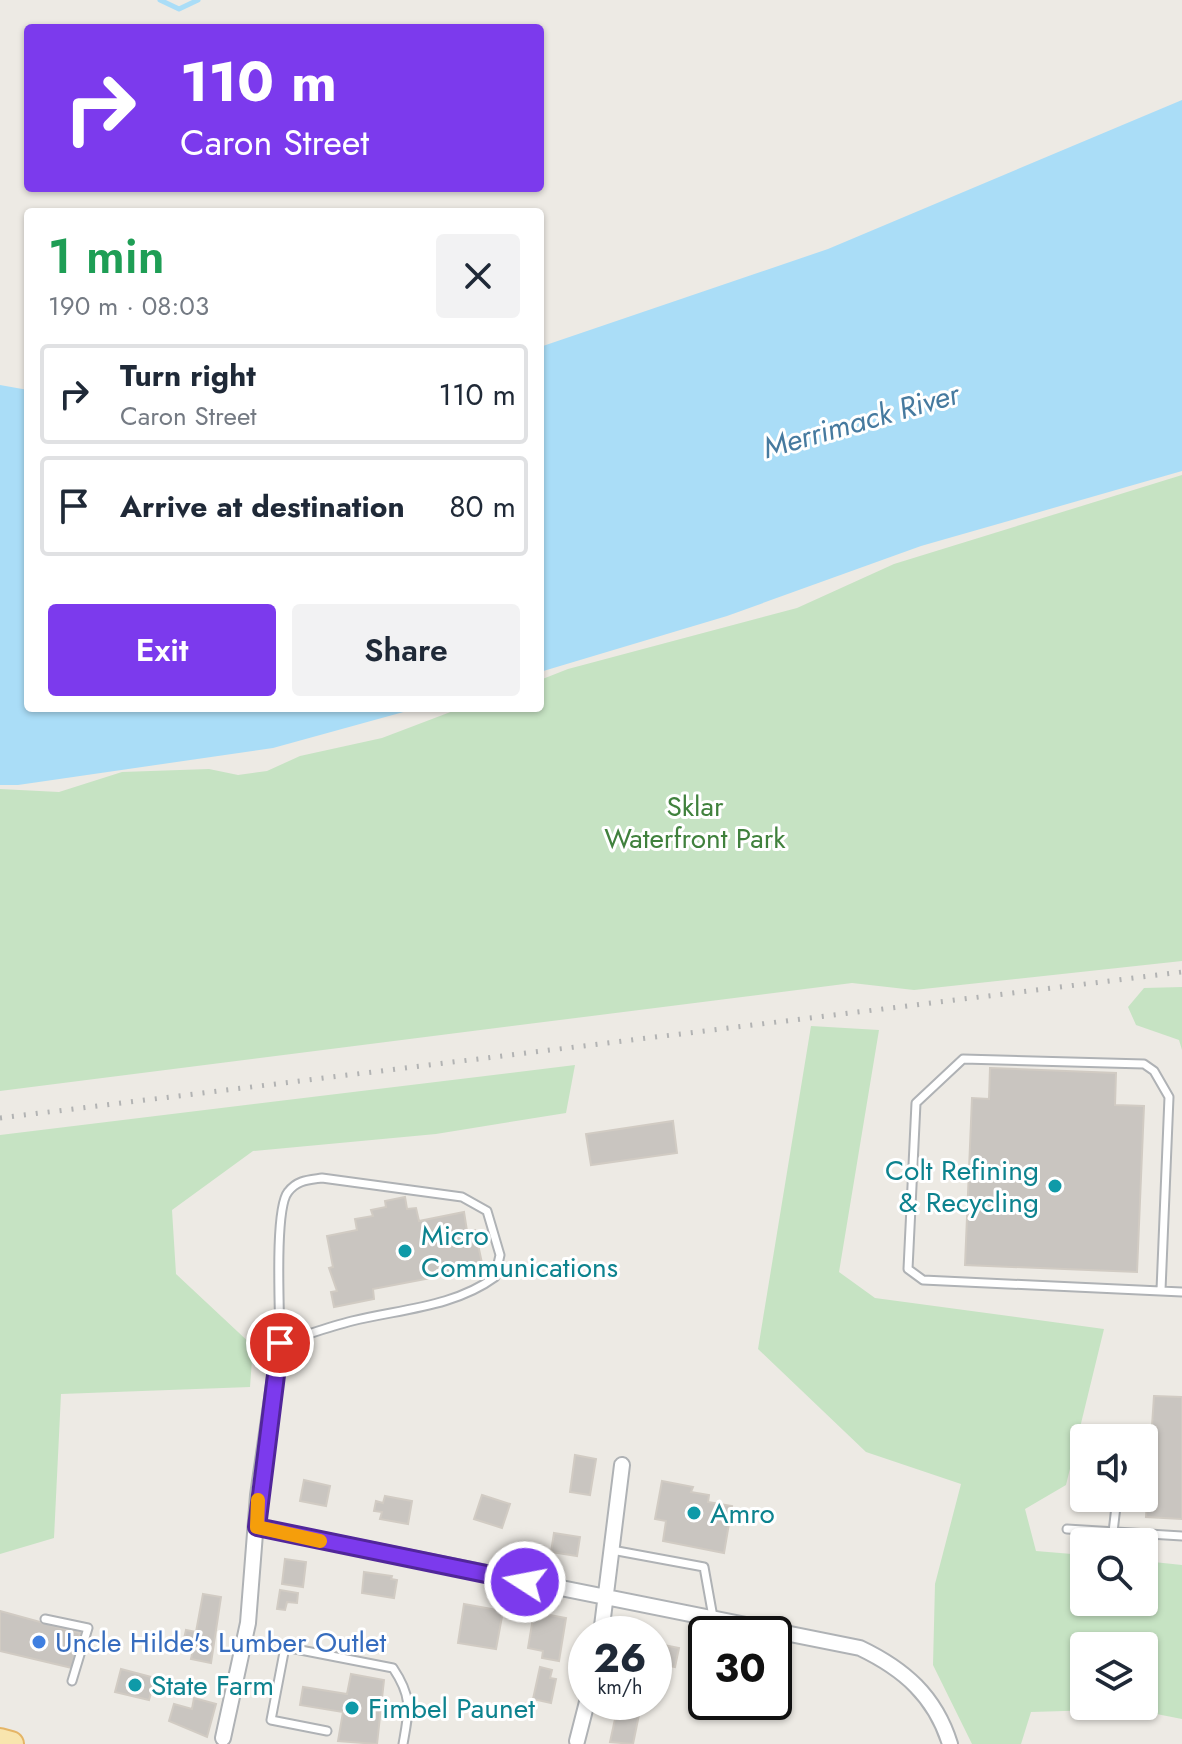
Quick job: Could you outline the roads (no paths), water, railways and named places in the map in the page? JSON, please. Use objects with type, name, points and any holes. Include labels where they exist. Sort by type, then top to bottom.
[{"type":"main road","points":[[0,1741],[11,1744]]},
{"type":"street","points":[[223,1738],[248,1623],[280,1343]]},
{"type":"street","points":[[604,1616],[622,1465]]},
{"type":"street","points":[[257,1527],[707,1616]]},
{"type":"street","points":[[792,1634],[860,1648],[894,1664],[922,1690],[943,1721],[950,1744]]},
{"type":"street","points":[[577,1741],[582,1720]]},
{"type":"lane","points":[[1161,1290],[1169,1097],[1154,1071],[1144,1064],[963,1059],[928,1088],[916,1103],[908,1269],[923,1280],[1182,1292]]},
{"type":"lane","points":[[322,1178],[415,1189],[462,1197],[487,1211],[500,1255],[495,1277],[476,1291],[350,1321],[280,1343],[282,1208],[285,1194],[298,1182],[322,1178]]},
{"type":"lane","points":[[1158,1535],[1182,1536]]},
{"type":"lane","points":[[612,1550],[704,1567],[713,1616]]},
{"type":"lane","points":[[45,1619],[88,1628],[72,1681]]},
{"type":"lane","points":[[327,1731],[271,1720],[285,1647],[393,1668],[408,1689],[409,1711],[403,1744]]},
{"type":"water","name":"Merrimack River","points":[[1182,100],[1182,471],[921,546],[727,616],[544,671],[544,346],[828,249]]},
{"type":"water","points":[[0,385],[24,389],[24,712],[404,712],[273,748],[18,785],[0,785]]},
{"type":"waterway","points":[[160,0],[179,9],[198,0]]},
{"type":"railway","points":[[0,1118],[1182,972]]},
{"type":"place","name":"Colt Refining & Recycling","points":[[1055,1186]]},
{"type":"place","name":"Micro Communications","points":[[405,1251]]},
{"type":"place","name":"Amro","points":[[694,1513]]},
{"type":"place","name":"Uncle Hilde's Lumber Outlet","points":[[39,1642]]},
{"type":"place","name":"State Farm","points":[[135,1685]]},
{"type":"place","name":"Fimbel Paunet","points":[[352,1708]]},
{"type":"park label","name":"Sklar Waterfront Park","points":[[695,822]]}]
